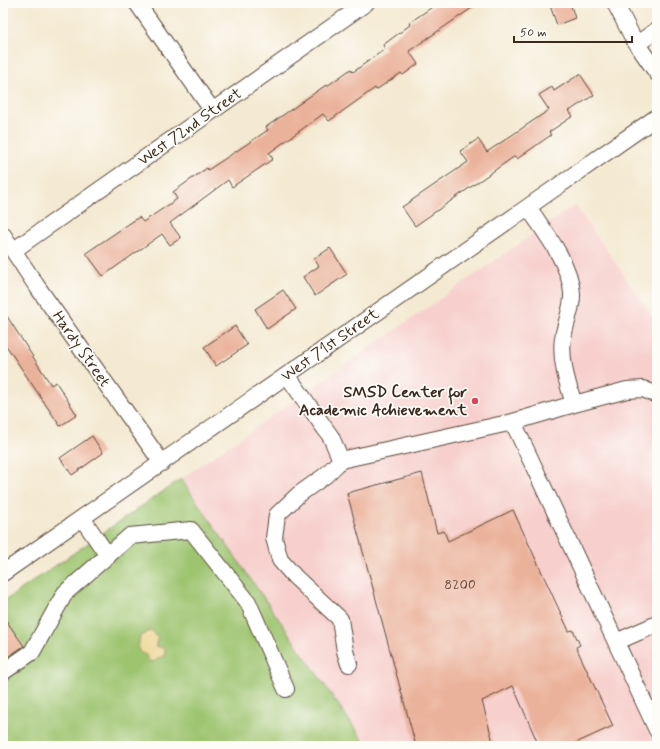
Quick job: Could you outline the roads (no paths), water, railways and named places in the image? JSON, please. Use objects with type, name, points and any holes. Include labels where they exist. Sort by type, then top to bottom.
[{"type":"street","points":[[137,3],[212,110]]},
{"type":"street","name":"West 72nd Street","points":[[14,250],[366,3]]},
{"type":"street","points":[[615,3],[637,44],[657,73]]},
{"type":"street","points":[[637,44],[657,30]]},
{"type":"street","name":"West 71st Street","points":[[3,573],[657,117]]},
{"type":"street","points":[[528,207],[558,254],[568,275],[572,294],[563,338],[562,358],[574,404]]},
{"type":"street","name":"Hardy Street","points":[[3,235],[36,285],[162,463]]},
{"type":"street","points":[[287,375],[331,437],[341,460]]},
{"type":"street","points":[[349,664],[345,651],[340,618],[295,577],[280,560],[274,538],[277,515],[298,496],[326,475],[341,460],[513,422],[627,390],[643,389],[657,395]]},
{"type":"street","points":[[513,422],[657,730]]},
{"type":"street","points":[[82,518],[108,556]]},
{"type":"street","points":[[3,672],[32,652],[65,593],[130,536],[191,530],[248,602],[286,689]]},
{"type":"street","points":[[616,642],[657,624]]},
{"type":"place","name":"SMSD Center for Academic Achievement","points":[[475,401]]}]
